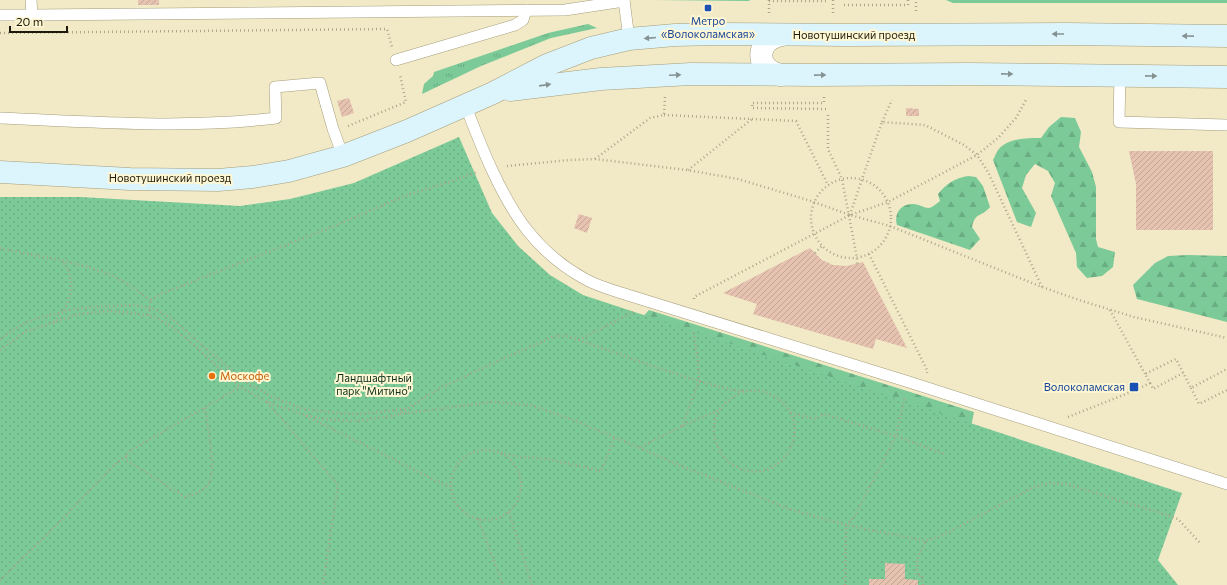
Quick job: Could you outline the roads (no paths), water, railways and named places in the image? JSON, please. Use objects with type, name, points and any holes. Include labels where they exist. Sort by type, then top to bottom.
[{"type":"main road","name":"Новотушинский проезд","points":[[0,172],[130,179],[218,180],[253,177],[289,171],[343,156],[407,131],[465,104],[493,93],[547,65],[591,48],[629,39],[717,34],[1067,34],[1227,36]]},
{"type":"main road","name":"Новотушинский проезд","points":[[493,93],[550,84],[601,79],[691,74],[968,74],[1227,77]]},
{"type":"street","points":[[781,75],[774,74],[767,69],[762,63],[761,55],[767,40],[782,34]]},
{"type":"lane","points":[[31,0],[32,15]]},
{"type":"lane","points":[[0,15],[565,10],[624,0],[629,39]]},
{"type":"lane","points":[[396,60],[515,25],[523,20],[526,10]]},
{"type":"lane","points":[[1120,76],[1119,122],[1227,125]]},
{"type":"lane","points":[[0,118],[136,124],[240,122],[276,118],[275,87],[320,83],[334,132],[343,156]]},
{"type":"lane","points":[[465,104],[506,198],[526,229],[550,254],[586,280],[650,302],[922,386],[1227,484]]},
{"type":"place","name":"Метро «Волоколамская»","points":[[708,8]]},
{"type":"place","name":"Москофе","points":[[212,376]]},
{"type":"place","name":"Волоколамская","points":[[1134,387]]},
{"type":"park label","name":"Ландшафтный парк \"Митино\"","points":[[374,384]]}]
